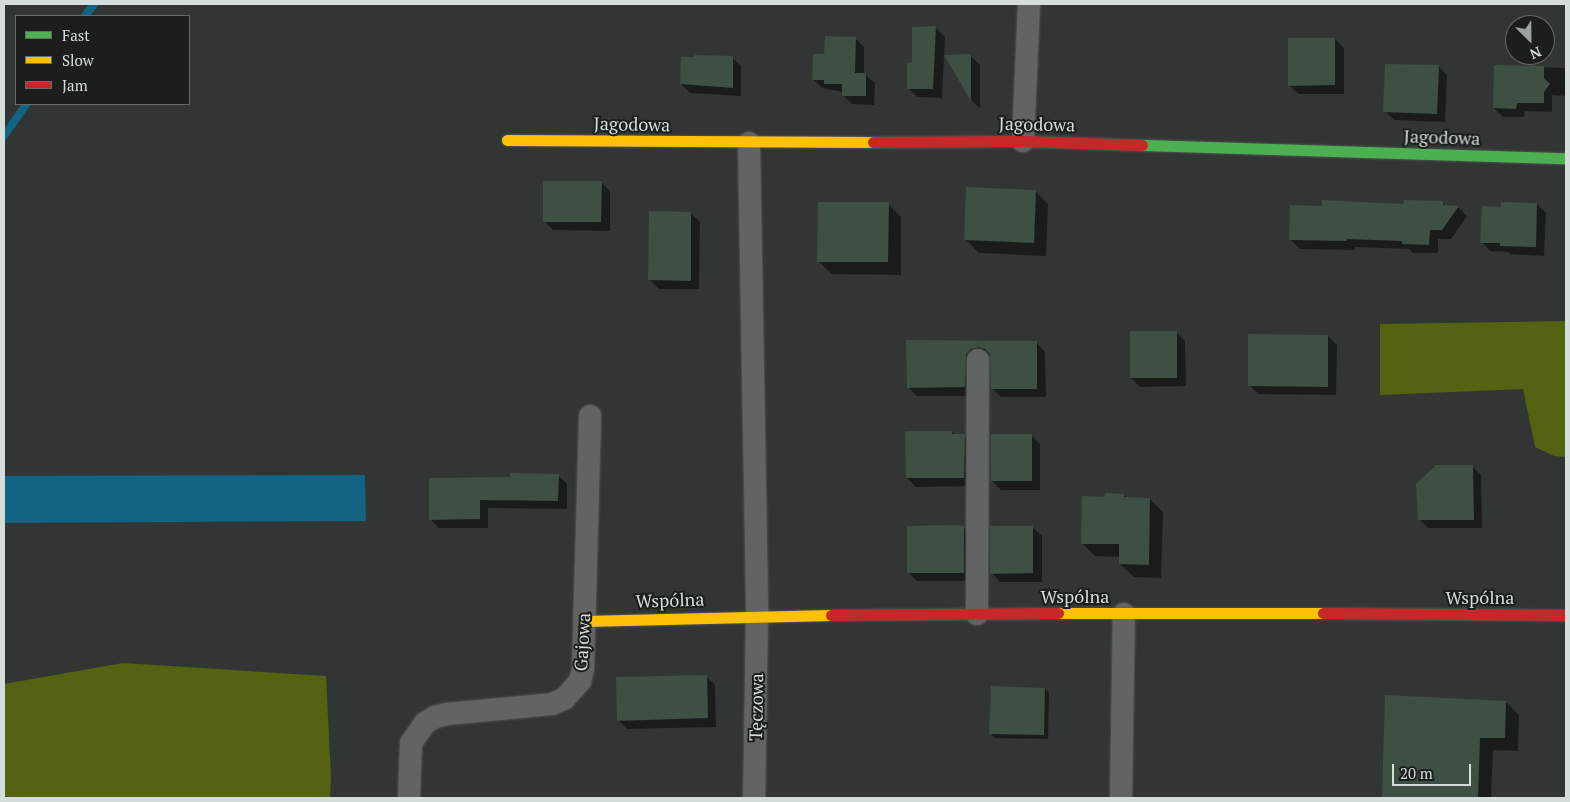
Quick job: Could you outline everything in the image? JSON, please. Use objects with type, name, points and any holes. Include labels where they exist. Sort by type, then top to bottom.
[{"type":"street","points":[[1023,141],[1029,4]]},
{"type":"street","name":"Jagodowa","points":[[507,140],[749,143],[1023,141],[1566,158]]},
{"type":"street","name":"Tęczowa","points":[[749,143],[757,615],[754,798]]},
{"type":"street","points":[[977,614],[978,360]]},
{"type":"street","name":"Gajowa","points":[[409,798],[411,743],[425,723],[435,717],[447,714],[552,704],[564,699],[580,681],[583,669],[590,416]]},
{"type":"street","points":[[1121,798],[1124,614]]},
{"type":"street","name":"Wspólna","points":[[584,621],[757,615],[1566,615]]},
{"type":"green space","points":[[1566,321],[1566,457],[1554,456],[1535,447],[1523,389],[1380,395],[1380,324]]},
{"type":"green space","points":[[123,663],[326,676],[331,778],[330,798],[4,798],[4,684]]},
{"type":"water","points":[[365,475],[366,521],[4,523],[4,476]]},
{"type":"building","points":[[936,26],[933,89],[907,89],[907,63],[912,62],[912,27]]},
{"type":"building","points":[[825,36],[856,37],[855,73],[866,73],[866,96],[842,96],[842,84],[824,84],[824,80],[812,80],[813,54],[824,54]]},
{"type":"building","points":[[1288,38],[1335,38],[1335,85],[1288,86]]},
{"type":"building","points":[[971,54],[971,101],[944,55]]},
{"type":"building","points":[[695,55],[733,56],[733,88],[680,84],[681,57],[694,57]]},
{"type":"building","points":[[1385,64],[1439,65],[1437,114],[1383,112]]},
{"type":"building","points":[[1494,65],[1544,66],[1544,78],[1550,84],[1544,92],[1544,103],[1517,103],[1516,109],[1493,108]]},
{"type":"building","points":[[543,181],[602,181],[601,222],[543,222]]},
{"type":"building","points":[[966,187],[1036,190],[1034,243],[964,240]]},
{"type":"building","points":[[1322,200],[1403,204],[1404,200],[1443,201],[1443,205],[1459,206],[1442,230],[1430,230],[1429,245],[1402,244],[1402,241],[1347,239],[1347,241],[1289,240],[1290,205],[1322,206]]},
{"type":"building","points":[[818,202],[889,202],[888,262],[817,262]]},
{"type":"building","points":[[1501,202],[1537,203],[1536,247],[1500,246],[1500,243],[1480,243],[1482,206],[1501,207]]},
{"type":"building","points":[[649,211],[691,212],[691,281],[648,280]]},
{"type":"building","points":[[1130,331],[1177,331],[1177,378],[1130,378]]},
{"type":"building","points":[[1248,334],[1328,335],[1328,387],[1248,386]]},
{"type":"building","points":[[906,340],[1037,341],[1037,389],[991,389],[990,354],[985,349],[979,347],[971,349],[966,354],[965,387],[907,388]]},
{"type":"building","points":[[905,431],[952,431],[952,434],[965,434],[964,478],[906,478]]},
{"type":"building","points":[[991,434],[1032,434],[1032,481],[991,481]]},
{"type":"building","points":[[1436,465],[1473,465],[1474,520],[1418,520],[1416,484]]},
{"type":"building","points":[[510,473],[559,474],[558,501],[480,500],[480,519],[429,520],[429,478],[510,477]]},
{"type":"building","points":[[1105,493],[1124,494],[1124,497],[1150,498],[1149,565],[1119,564],[1119,544],[1081,544],[1082,496],[1104,497]]},
{"type":"building","points":[[907,526],[964,526],[964,573],[907,573]]},
{"type":"building","points":[[990,526],[1033,526],[1033,573],[990,574]]},
{"type":"building","points":[[707,675],[708,718],[617,721],[616,677]]},
{"type":"building","points":[[991,686],[1045,688],[1044,735],[989,734]]},
{"type":"building","points":[[1385,695],[1506,701],[1505,738],[1480,738],[1478,798],[1382,798]]},
{"type":"waterway","points":[[86,15],[94,4]]},
{"type":"waterway","points":[[4,136],[25,105]]},
{"type":"traffic: fast","points":[[1142,145],[1566,158]]},
{"type":"traffic: slow","points":[[507,140],[873,142]]},
{"type":"traffic: slow","points":[[1058,613],[1323,613]]},
{"type":"traffic: slow","points":[[584,621],[831,615]]},
{"type":"traffic: jam","points":[[873,142],[1023,141],[1142,145]]},
{"type":"traffic: jam","points":[[831,615],[1058,613]]},
{"type":"traffic: jam","points":[[1323,613],[1566,615]]}]
